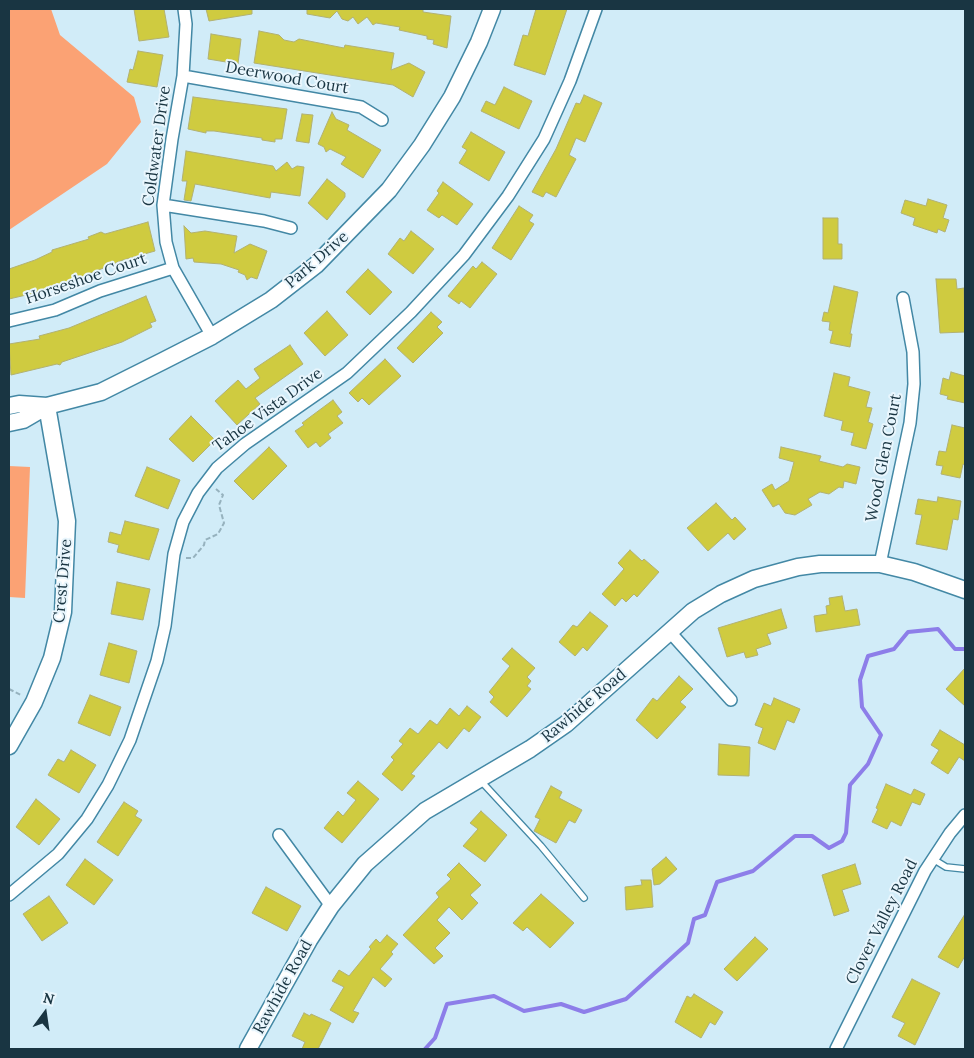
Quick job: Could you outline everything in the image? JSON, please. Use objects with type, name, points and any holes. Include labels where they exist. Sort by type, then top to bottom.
[{"type":"street","name":"Coldwater Drive","points":[[184,9],[186,24],[183,76],[163,205],[166,242],[173,268],[212,336]]},
{"type":"street","name":"Park Drive","points":[[9,423],[23,420],[47,406],[100,392],[212,336],[271,300],[316,265],[390,190],[422,145],[452,97],[479,42],[492,9]]},
{"type":"street","name":"Tahoe Vista Drive","points":[[9,895],[58,854],[87,819],[108,785],[126,747],[157,661],[174,554],[183,522],[206,482],[217,468],[245,444],[347,373],[418,305],[464,255],[508,196],[544,139],[570,81],[596,9]]},
{"type":"street","name":"Deerwood Court","points":[[183,76],[361,107],[382,120]]},
{"type":"street","points":[[163,205],[264,221],[291,228]]},
{"type":"street","name":"Horseshoe Court","points":[[9,321],[55,310],[100,291],[173,268]]},
{"type":"street","name":"Wood Glen Court","points":[[880,564],[910,423],[914,384],[913,352],[903,298]]},
{"type":"street","name":"Park Drive","points":[[9,406],[19,404],[47,406]]},
{"type":"street","name":"Crest Drive","points":[[9,746],[37,696],[52,658],[63,612],[67,521],[47,406]]},
{"type":"street","name":"Rawhide Road","points":[[248,1049],[309,940],[331,906],[365,864],[405,827],[440,801],[530,750],[566,724],[668,631],[693,611],[721,594],[775,572],[820,564],[880,564],[914,572],[965,590]]},
{"type":"street","points":[[668,631],[731,700]]},
{"type":"street","name":"Clover Valley Road","points":[[836,1049],[925,871],[965,816]]},
{"type":"street","points":[[279,835],[331,906]]},
{"type":"lane","points":[[478,778],[498,802],[541,846],[584,898]]},
{"type":"lane","points":[[934,859],[946,867],[965,868]]},
{"type":"path","points":[[174,554],[189,559],[193,558],[204,546],[205,540],[218,534],[224,523],[219,505],[223,495],[206,482]]},
{"type":"shaded area","points":[[9,9],[51,9],[60,35],[134,97],[141,122],[107,164],[9,230]]},
{"type":"shaded area","points":[[9,466],[30,467],[25,598],[9,597]]},
{"type":"building","points":[[134,9],[164,9],[169,37],[139,41]]},
{"type":"building","points":[[206,9],[252,9],[252,14],[209,21]]},
{"type":"building","points":[[307,9],[423,9],[423,12],[451,16],[447,48],[433,44],[434,40],[427,39],[427,36],[399,30],[400,27],[376,23],[373,25],[367,17],[358,24],[353,17],[348,21],[342,19],[337,11],[330,18],[307,14]]},
{"type":"building","points":[[536,9],[567,9],[545,75],[514,65],[523,35],[528,36]]},
{"type":"building","points":[[259,31],[279,35],[284,40],[294,42],[299,39],[344,48],[345,45],[394,53],[391,70],[409,63],[425,72],[413,97],[393,85],[254,63]]},
{"type":"building","points":[[211,34],[241,39],[238,64],[208,59]]},
{"type":"building","points":[[138,51],[163,55],[157,87],[127,82],[130,69],[133,70]]},
{"type":"building","points":[[504,87],[532,101],[519,129],[481,111],[486,101],[495,105]]},
{"type":"building","points":[[584,95],[602,103],[585,142],[576,138],[569,155],[576,159],[556,197],[546,192],[543,197],[532,192],[556,149],[576,103],[580,104]]},
{"type":"building","points":[[193,97],[287,109],[282,139],[275,139],[275,142],[262,140],[262,138],[214,131],[206,131],[206,133],[188,129]]},
{"type":"building","points":[[332,112],[336,119],[349,125],[347,130],[381,150],[363,178],[341,164],[346,157],[330,149],[326,152],[324,147],[318,144]]},
{"type":"building","points":[[302,114],[313,115],[309,143],[296,141]]},
{"type":"building","points":[[471,132],[505,152],[489,181],[459,163],[467,150],[462,147]]},
{"type":"building","points":[[186,151],[273,166],[276,171],[287,162],[292,169],[297,166],[304,167],[300,196],[271,192],[270,198],[195,184],[191,201],[184,200],[187,181],[182,181]]},
{"type":"building","points":[[327,179],[345,193],[345,197],[327,220],[308,203]]},
{"type":"building","points":[[443,182],[473,204],[457,225],[442,215],[439,218],[427,210],[439,193],[437,191]]},
{"type":"building","points":[[928,199],[947,205],[943,218],[949,220],[945,232],[938,229],[937,233],[913,225],[915,218],[901,213],[905,200],[926,206]]},
{"type":"building","points":[[519,206],[533,215],[529,221],[534,224],[511,260],[492,248]]},
{"type":"building","points":[[823,218],[838,218],[838,244],[842,244],[842,259],[823,259]]},
{"type":"building","points":[[148,222],[155,251],[123,260],[52,289],[9,299],[9,269],[35,260],[52,252],[52,250],[89,239],[88,237],[101,232],[105,234]]},
{"type":"building","points":[[184,226],[191,233],[205,231],[237,236],[234,253],[250,244],[267,251],[257,279],[251,277],[247,280],[245,275],[238,272],[239,270],[221,264],[194,262],[193,258],[186,259]]},
{"type":"building","points":[[411,231],[434,249],[413,274],[388,254],[400,238],[404,241]]},
{"type":"building","points":[[482,262],[497,274],[470,308],[461,301],[459,304],[448,296],[473,266],[476,269]]},
{"type":"building","points":[[368,269],[392,292],[370,315],[346,292]]},
{"type":"building","points":[[936,279],[956,279],[957,289],[964,288],[965,332],[940,333]]},
{"type":"building","points":[[834,286],[858,292],[850,334],[852,334],[850,347],[830,343],[833,331],[829,330],[830,322],[822,321],[824,312],[828,313]]},
{"type":"building","points":[[146,296],[156,321],[150,323],[152,327],[122,342],[62,362],[60,365],[57,364],[11,375],[9,344],[40,339],[39,336],[69,328]]},
{"type":"building","points":[[327,311],[348,335],[325,356],[304,333]]},
{"type":"building","points":[[431,312],[442,322],[437,327],[443,333],[413,363],[397,348]]},
{"type":"building","points":[[290,345],[303,364],[255,398],[260,404],[237,425],[215,401],[238,380],[246,389],[260,378],[254,369]]},
{"type":"building","points":[[385,359],[401,376],[369,405],[362,398],[358,402],[349,393]]},
{"type":"building","points":[[951,372],[965,376],[965,403],[947,399],[948,396],[940,394],[943,378],[949,380]]},
{"type":"building","points":[[834,373],[850,377],[848,386],[870,392],[866,407],[872,408],[868,422],[873,424],[866,449],[851,445],[854,433],[841,430],[843,421],[824,416]]},
{"type":"building","points":[[333,400],[342,412],[337,416],[343,423],[328,434],[331,438],[320,447],[316,442],[308,448],[295,431],[304,425],[302,423]]},
{"type":"building","points":[[191,416],[215,440],[193,462],[169,439]]},
{"type":"building","points":[[952,425],[965,428],[965,465],[963,464],[960,478],[941,474],[943,466],[936,465],[939,451],[946,452]]},
{"type":"building","points":[[269,447],[287,466],[253,500],[234,481]]},
{"type":"building","points":[[781,447],[821,456],[819,461],[843,467],[847,464],[860,467],[856,484],[844,481],[843,488],[839,487],[829,494],[820,492],[808,499],[812,505],[795,515],[785,513],[779,504],[773,507],[762,490],[772,484],[775,490],[789,481],[794,462],[779,458]]},
{"type":"building","points":[[147,467],[180,480],[168,509],[135,496]]},
{"type":"building","points":[[938,497],[961,501],[958,520],[953,519],[947,550],[916,544],[922,515],[915,514],[918,499],[937,502]]},
{"type":"building","points":[[716,503],[732,520],[735,517],[746,529],[734,540],[728,533],[708,551],[687,528]]},
{"type":"building","points":[[125,521],[159,529],[149,560],[117,552],[119,545],[108,542],[110,532],[121,535]]},
{"type":"building","points":[[630,550],[642,561],[644,559],[659,572],[637,597],[634,594],[626,602],[622,598],[615,606],[602,594],[624,569],[618,563]]},
{"type":"building","points":[[117,582],[150,589],[143,620],[111,614]]},
{"type":"building","points":[[842,596],[845,611],[857,609],[860,625],[816,632],[814,616],[827,614],[826,606],[830,605],[829,598]]},
{"type":"building","points":[[781,609],[787,628],[767,634],[771,644],[756,649],[758,655],[746,658],[744,652],[727,657],[718,628]]},
{"type":"building","points":[[590,612],[608,626],[587,651],[583,647],[575,656],[559,642],[573,625],[577,627]]},
{"type":"building","points":[[109,643],[137,651],[129,683],[100,675]]},
{"type":"building","points":[[512,648],[535,668],[527,677],[531,681],[527,686],[531,689],[507,717],[490,702],[494,697],[489,692],[510,666],[502,659]]},
{"type":"building","points":[[965,668],[965,706],[946,689]]},
{"type":"building","points":[[679,676],[693,689],[680,702],[686,707],[657,739],[636,720],[653,698],[657,701]]},
{"type":"building","points":[[90,695],[121,707],[110,736],[78,723]]},
{"type":"building","points":[[774,698],[800,709],[794,723],[787,720],[775,750],[758,743],[763,728],[755,725],[764,703],[771,706]]},
{"type":"building","points":[[467,706],[481,717],[469,732],[464,728],[447,749],[439,742],[411,774],[415,776],[402,791],[382,774],[394,760],[391,757],[403,744],[399,741],[410,728],[418,734],[430,720],[437,725],[450,708],[459,716]]},
{"type":"building","points":[[940,730],[965,745],[965,761],[959,757],[948,774],[931,763],[939,750],[931,745]]},
{"type":"building","points":[[719,744],[750,747],[749,776],[718,775]]},
{"type":"building","points":[[71,750],[96,765],[79,793],[48,775],[58,759],[64,762]]},
{"type":"building","points":[[358,781],[379,799],[342,843],[324,828],[338,811],[343,816],[356,800],[347,793]]},
{"type":"building","points":[[886,784],[911,795],[914,789],[925,794],[920,805],[912,802],[901,826],[891,821],[887,829],[872,822]]},
{"type":"building","points":[[551,786],[562,792],[559,798],[582,810],[575,823],[569,820],[556,843],[534,831],[540,819],[535,817]]},
{"type":"building","points":[[36,799],[60,819],[39,845],[16,827]]},
{"type":"building","points":[[124,802],[138,811],[135,816],[142,820],[118,856],[97,842]]},
{"type":"building","points":[[481,811],[507,835],[485,862],[463,846],[478,829],[470,823]]},
{"type":"building","points":[[666,857],[677,869],[660,884],[654,885],[652,869]]},
{"type":"building","points":[[85,859],[113,880],[94,905],[66,885]]},
{"type":"building","points":[[459,863],[481,885],[470,895],[478,903],[462,920],[449,907],[437,920],[450,933],[435,948],[443,956],[434,964],[403,935],[439,897],[436,893],[451,879],[447,875]]},
{"type":"building","points":[[855,864],[861,884],[842,890],[849,911],[834,916],[822,875]]},
{"type":"building","points":[[641,880],[651,880],[653,907],[626,910],[625,887],[642,885]]},
{"type":"building","points":[[266,887],[301,906],[287,931],[252,913]]},
{"type":"building","points":[[541,894],[574,923],[550,948],[527,927],[523,931],[513,923]]},
{"type":"building","points":[[49,896],[68,923],[42,941],[23,914]]},
{"type":"building","points":[[965,914],[965,956],[958,968],[938,957]]},
{"type":"building","points":[[387,935],[398,944],[391,952],[393,954],[380,969],[392,979],[385,987],[373,977],[353,1011],[359,1013],[353,1023],[330,1010],[344,987],[332,981],[339,970],[349,976],[371,949],[369,947],[376,939],[380,943]]},
{"type":"building","points":[[755,937],[768,949],[737,981],[724,969]]},
{"type":"building","points":[[912,979],[940,993],[915,1045],[898,1036],[905,1023],[892,1017]]},
{"type":"building","points":[[694,994],[723,1012],[715,1025],[710,1022],[701,1038],[675,1022],[687,996],[691,998]]},
{"type":"building","points":[[304,1013],[331,1023],[318,1049],[302,1049],[305,1042],[292,1036]]},
{"type":"waterway","points":[[425,1049],[435,1038],[447,1004],[494,996],[524,1011],[561,1004],[584,1012],[626,999],[688,943],[694,919],[705,915],[717,882],[753,871],[795,836],[812,836],[829,848],[842,841],[846,833],[850,785],[868,764],[881,735],[862,707],[860,680],[868,656],[894,649],[908,632],[938,629],[955,649],[965,649]]}]
